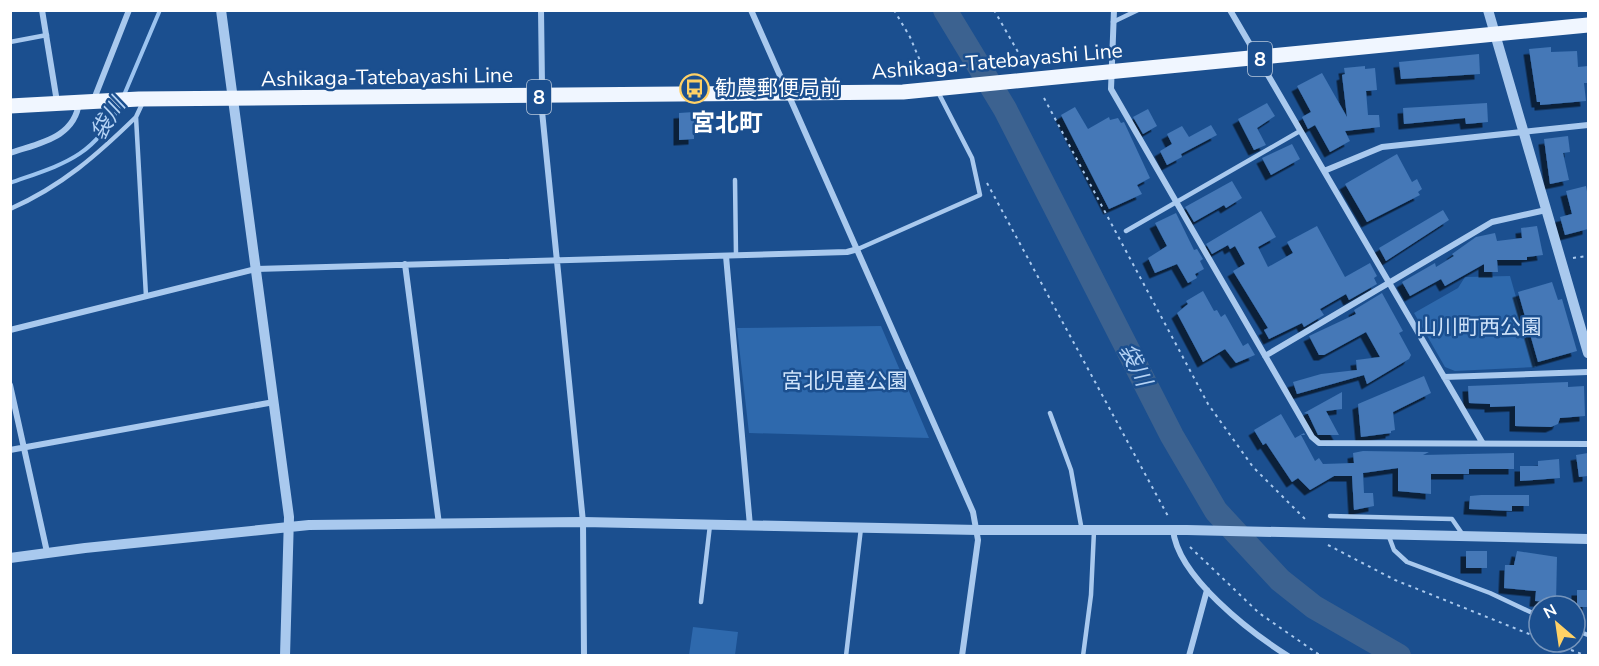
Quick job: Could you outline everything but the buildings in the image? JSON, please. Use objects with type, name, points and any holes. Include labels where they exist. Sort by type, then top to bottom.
[{"type":"main road","name":"Ashikaga-Tatebayashi Line","points":[[10,106],[141,100],[791,95],[935,90],[1027,75],[1111,73],[1588,25]]},
{"type":"street","points":[[42,10],[57,103]]},
{"type":"street","points":[[10,153],[62,133],[75,121],[91,101],[129,10]]},
{"type":"street","points":[[221,10],[275,402],[289,525],[285,656]]},
{"type":"street","points":[[541,10],[542,85],[549,97],[542,111],[583,522],[584,656]]},
{"type":"street","points":[[751,10],[791,95],[973,512],[978,530],[962,656]]},
{"type":"street","points":[[1114,10],[1111,89],[1312,437],[1320,443],[1588,444]]},
{"type":"street","points":[[1230,10],[1482,442]]},
{"type":"street","points":[[1488,10],[1588,353]]},
{"type":"street","points":[[1324,171],[1382,147],[1588,125]]},
{"type":"street","points":[[1265,356],[1492,222],[1546,210]]},
{"type":"street","points":[[10,330],[256,269],[736,256],[847,252],[858,249]]},
{"type":"street","points":[[726,256],[750,526]]},
{"type":"street","points":[[405,264],[439,524]]},
{"type":"street","points":[[1444,377],[1588,372]]},
{"type":"street","points":[[10,385],[47,552]]},
{"type":"street","points":[[10,450],[275,402]]},
{"type":"street","points":[[10,558],[289,525],[583,522],[1082,531],[1172,525],[1186,535],[1310,528],[1388,534],[1588,539]]},
{"type":"street","points":[[1172,525],[1177,546],[1207,590],[1235,619],[1288,656]]},
{"type":"street","points":[[1189,656],[1207,590]]},
{"type":"lane","points":[[1113,22],[1138,10]]},
{"type":"lane","points":[[10,42],[47,35]]},
{"type":"lane","points":[[858,249],[980,195],[972,158],[935,90]]},
{"type":"lane","points":[[141,100],[136,117],[146,296]]},
{"type":"lane","points":[[10,209],[44,192],[93,159],[136,117]]},
{"type":"lane","points":[[1126,231],[1300,130]]},
{"type":"lane","points":[[735,180],[736,256]]},
{"type":"lane","points":[[1050,413],[1071,470],[1082,531]]},
{"type":"lane","points":[[1330,516],[1452,519],[1462,535]]},
{"type":"lane","points":[[701,602],[710,525]]},
{"type":"lane","points":[[846,656],[861,528]]},
{"type":"lane","points":[[1083,656],[1092,595],[1094,531]]},
{"type":"lane","points":[[1388,534],[1394,550],[1407,562],[1490,593],[1527,610]]},
{"type":"path","points":[[894,10],[935,90]]},
{"type":"path","points":[[994,10],[1027,75]]},
{"type":"path","points":[[1044,98],[1208,404],[1253,467],[1310,528]]},
{"type":"path","points":[[972,158],[1172,525]]},
{"type":"path","points":[[1561,259],[1588,256]]},
{"type":"path","points":[[1186,535],[1191,550],[1258,613],[1321,656]]},
{"type":"path","points":[[1325,543],[1341,554],[1395,580],[1527,633]]},
{"type":"green space","name":"山川町西公園","points":[[1510,276],[1536,367],[1455,371],[1445,367],[1414,313],[1458,288],[1465,277]]},
{"type":"green space","name":"宮北児童公園","points":[[881,326],[929,438],[749,433],[737,328]]},
{"type":"green space","points":[[693,627],[738,632],[735,655],[689,655]]},
{"type":"waterway","name":"袋川","points":[[124,95],[160,10]]},
{"type":"waterway","name":"袋川","points":[[945,10],[1005,109],[1172,436],[1216,511],[1280,580],[1314,607],[1399,656]]},
{"type":"waterway","name":"袋川","points":[[10,183],[75,157],[99,137],[120,105]]},
{"type":"place","name":"勧農郵便局前","points":[[694,88]]},
{"type":"district","name":"宮北町","points":[[727,123]]}]
